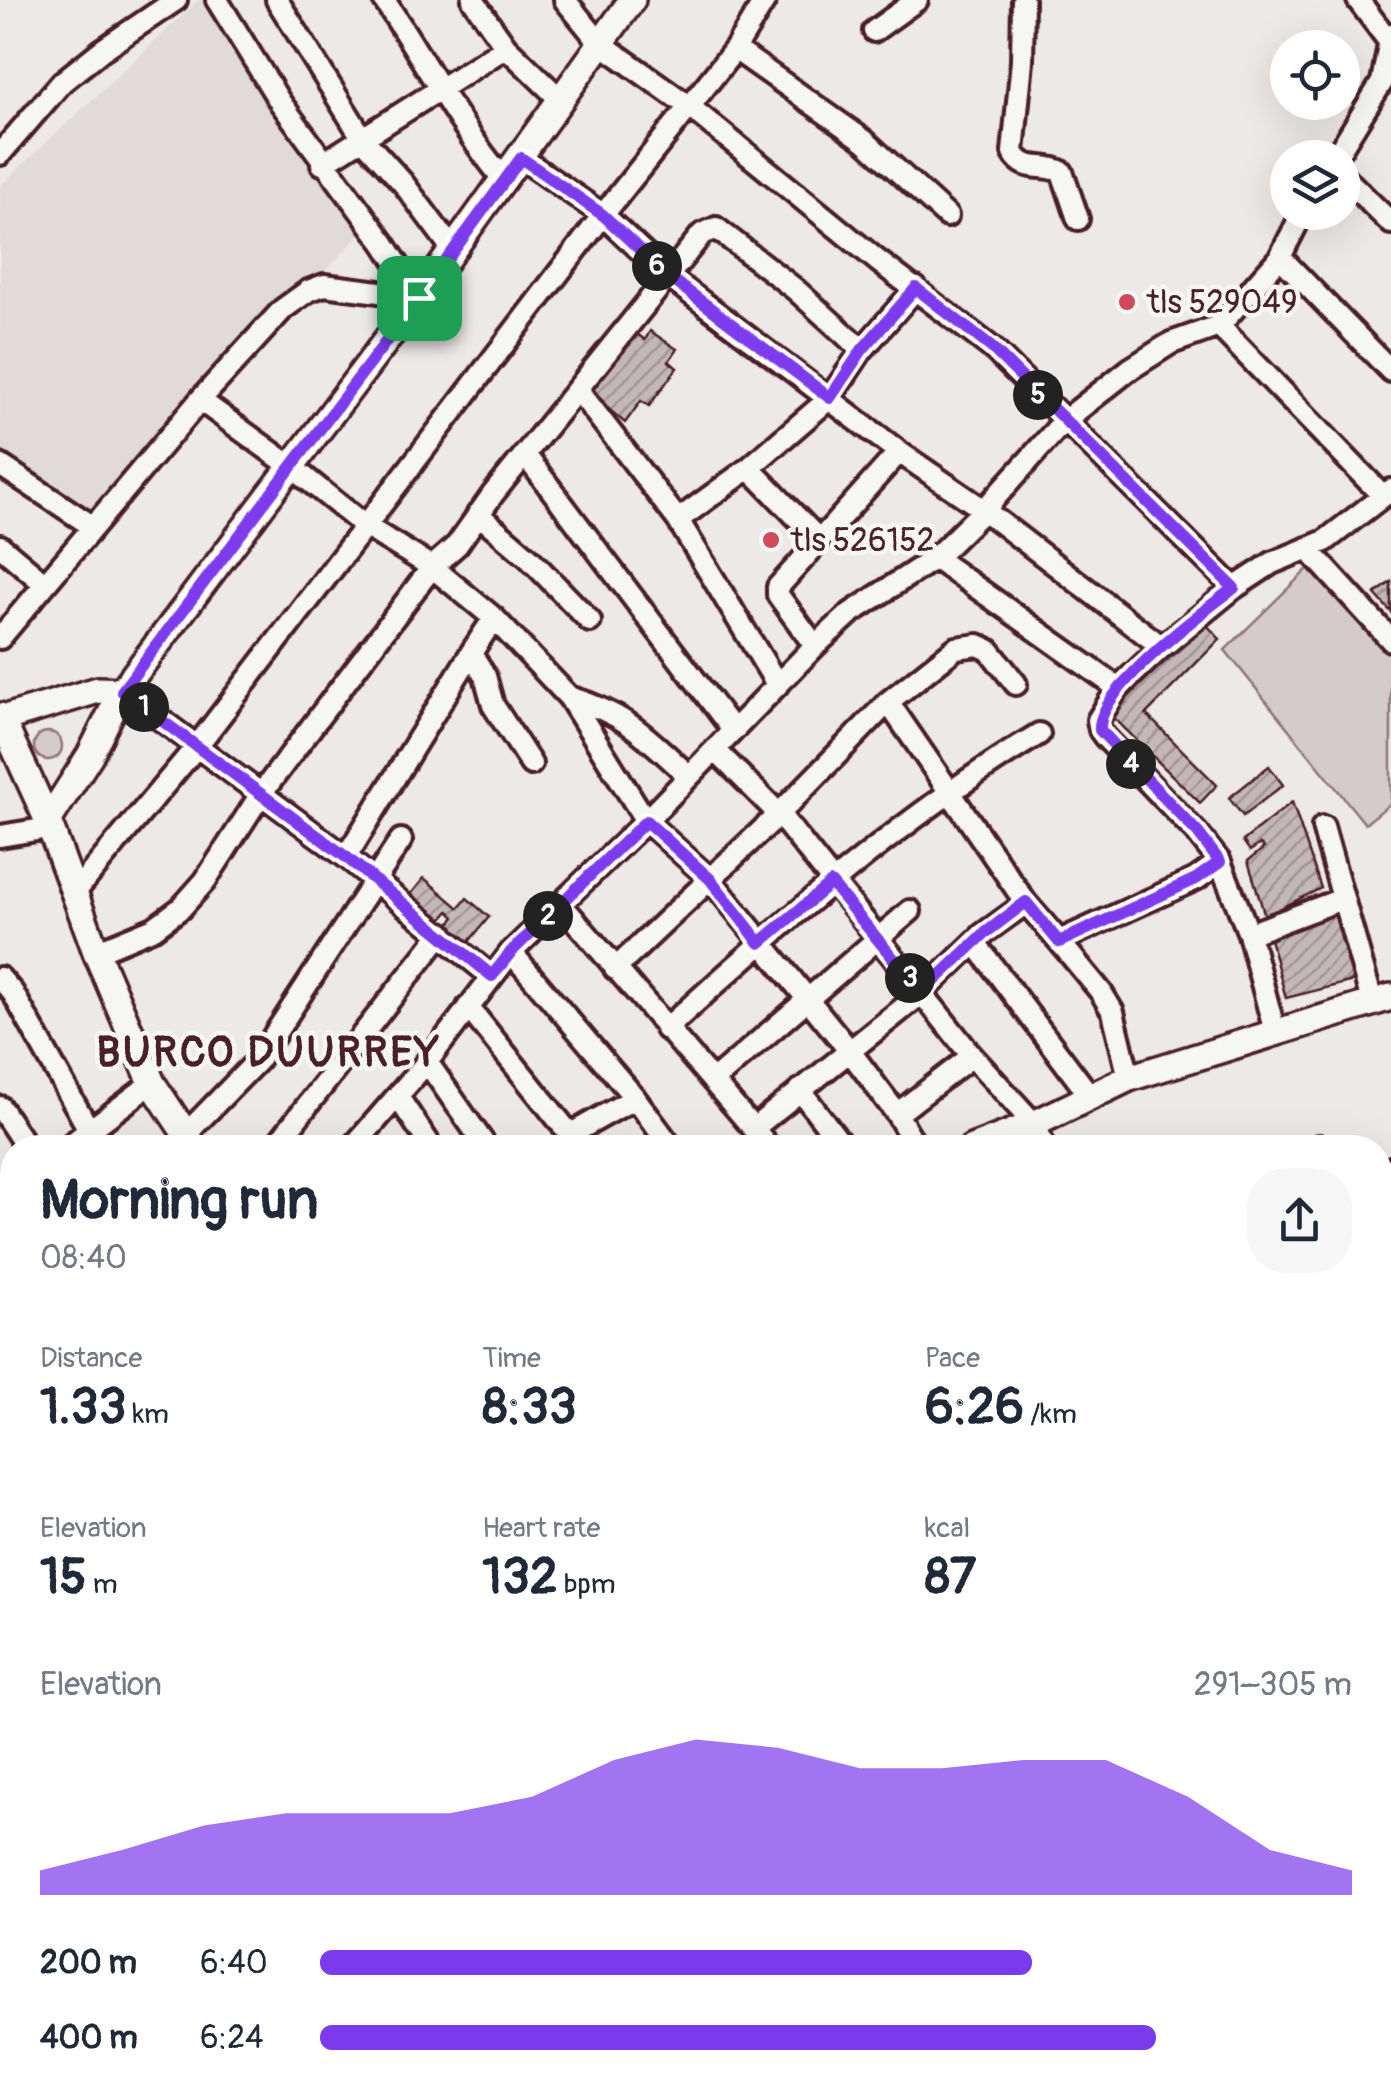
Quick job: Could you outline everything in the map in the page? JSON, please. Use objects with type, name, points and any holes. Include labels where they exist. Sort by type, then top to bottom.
[{"type":"main road","points":[[49,824],[122,691],[419,298],[632,0]]},
{"type":"main road","points":[[122,691],[98,690],[1,718],[49,824],[96,952],[152,1084],[188,1135]]},
{"type":"main road","points":[[1040,1135],[1090,1096],[1129,1078],[1382,999]]},
{"type":"street","points":[[0,154],[62,82],[176,0]]},
{"type":"street","points":[[216,0],[322,164],[384,243],[419,298]]},
{"type":"street","points":[[277,0],[364,139],[453,250]]},
{"type":"street","points":[[384,0],[443,89],[460,123],[504,180]]},
{"type":"street","points":[[473,0],[506,47],[562,101]]},
{"type":"street","points":[[565,0],[600,44],[690,108],[878,262],[992,348],[1234,588]]},
{"type":"street","points":[[75,892],[197,746],[603,215],[735,50],[765,0]]},
{"type":"street","points":[[874,31],[917,0]]},
{"type":"street","points":[[1023,0],[1022,61],[1013,152],[1018,162],[1028,167],[1062,172],[1078,219]]},
{"type":"street","points":[[1347,140],[1386,87],[1389,37],[1358,0]]},
{"type":"street","points":[[322,164],[506,47]]},
{"type":"street","points":[[735,50],[865,141],[947,216]]},
{"type":"street","points":[[521,158],[603,215],[669,277],[1162,647]]},
{"type":"street","points":[[1360,193],[1391,223]]},
{"type":"street","points":[[96,952],[154,928],[206,882],[262,794],[432,567],[457,546],[478,514],[702,234],[716,228],[796,290],[862,350]]},
{"type":"street","points":[[364,1135],[511,952],[646,821],[815,646],[851,613],[935,558],[1064,421],[1130,369],[1171,343],[1219,326],[1280,257],[1294,230]]},
{"type":"street","points":[[1280,257],[1391,372]]},
{"type":"street","points":[[0,638],[200,400],[284,309],[308,291],[324,285],[419,298]]},
{"type":"street","points":[[678,520],[749,468],[830,398],[862,350],[916,288]]},
{"type":"street","points":[[1219,326],[1387,493],[1325,541],[1272,563],[1234,588],[1118,688],[1098,720],[1100,730],[1198,833],[1220,862],[1249,934],[1275,1032]]},
{"type":"street","points":[[578,390],[678,520],[777,684]]},
{"type":"street","points":[[200,400],[365,526],[432,567],[494,618],[569,697],[646,821],[710,879],[849,1050],[910,1135]]},
{"type":"street","points":[[815,646],[776,591],[818,539],[900,452]]},
{"type":"street","points":[[526,456],[732,728]]},
{"type":"street","points":[[0,464],[92,526]]},
{"type":"street","points":[[749,468],[818,539]]},
{"type":"street","points":[[478,514],[529,558],[590,621]]},
{"type":"street","points":[[0,546],[45,584]]},
{"type":"street","points":[[1307,548],[1391,640]]},
{"type":"street","points":[[935,558],[1118,688]]},
{"type":"street","points":[[346,857],[494,618]]},
{"type":"street","points":[[615,969],[779,814],[888,702],[956,648],[966,644],[988,650],[1016,684]]},
{"type":"street","points":[[471,653],[486,676],[492,705],[531,764]]},
{"type":"street","points":[[122,691],[346,857],[492,976]]},
{"type":"street","points":[[569,697],[606,708],[634,726],[689,776]]},
{"type":"street","points":[[888,702],[1026,902],[1113,1012],[1129,1078]]},
{"type":"street","points":[[666,1029],[831,883],[951,792],[1040,734]]},
{"type":"street","points":[[715,750],[779,814],[1038,1135]]},
{"type":"street","points":[[0,836],[49,824]]},
{"type":"street","points":[[1322,827],[1342,899],[1382,999]]},
{"type":"street","points":[[195,1135],[258,1060],[402,840]]},
{"type":"street","points":[[1059,942],[1196,879],[1220,862]]},
{"type":"street","points":[[1249,934],[1342,899]]},
{"type":"street","points":[[754,1128],[922,993],[1026,902]]},
{"type":"street","points":[[561,904],[760,1135]]},
{"type":"street","points":[[713,1081],[910,910]]},
{"type":"street","points":[[284,1135],[442,933]]},
{"type":"street","points":[[975,943],[1090,1096]]},
{"type":"street","points":[[511,952],[662,1135]]},
{"type":"street","points":[[0,978],[13,993],[89,1130]]},
{"type":"street","points":[[468,1007],[571,1135]]},
{"type":"street","points":[[898,1114],[972,1056]]},
{"type":"street","points":[[426,1062],[477,1135]]},
{"type":"street","points":[[83,1135],[152,1084]]},
{"type":"street","points":[[800,1090],[834,1135]]},
{"type":"street","points":[[398,1097],[423,1135]]},
{"type":"street","points":[[584,1135],[634,1098]]},
{"type":"street","points":[[0,1107],[18,1135]]},
{"type":"shaded area","points":[[199,0],[204,0],[365,228],[92,526],[0,450],[0,186]]},
{"type":"green space","points":[[1322,555],[1391,640],[1391,803],[1365,824],[1225,650]]},
{"type":"green space","points":[[48,732],[58,736],[62,746],[58,756],[48,760],[38,756],[34,746],[38,736]]},
{"type":"building","points":[[632,330],[645,340],[650,331],[677,349],[669,361],[677,368],[649,406],[641,401],[625,423],[585,389]]},
{"type":"building","points":[[1391,582],[1391,612],[1375,594]]},
{"type":"building","points":[[1203,621],[1220,639],[1146,714],[1217,785],[1200,803],[1111,715]]},
{"type":"building","points":[[1269,766],[1283,785],[1243,816],[1229,798]]},
{"type":"building","points":[[1292,802],[1321,888],[1265,916],[1248,861],[1264,848],[1260,844],[1250,851],[1243,841]]},
{"type":"building","points":[[424,878],[459,908],[467,898],[489,917],[467,944],[447,927],[455,917],[449,911],[442,919],[411,894]]},
{"type":"building","points":[[1336,906],[1357,980],[1286,998],[1268,931]]},
{"type":"place","name":"tls 529049","points":[[1127,302]]},
{"type":"place","name":"tls 526152","points":[[771,540]]},
{"type":"district","name":"BURCO DUURREY","points":[[269,1051]]},
{"type":"route","points":[[521,158],[603,215],[669,277],[830,398],[862,350],[916,288],[992,348],[1234,588],[1118,688],[1098,720],[1106,738],[1198,833],[1220,862],[1196,879],[1059,942],[1026,902],[984,934],[922,993],[831,883],[760,943],[710,879],[646,821],[511,952],[492,976],[346,857],[122,691],[419,298],[521,158]]}]
